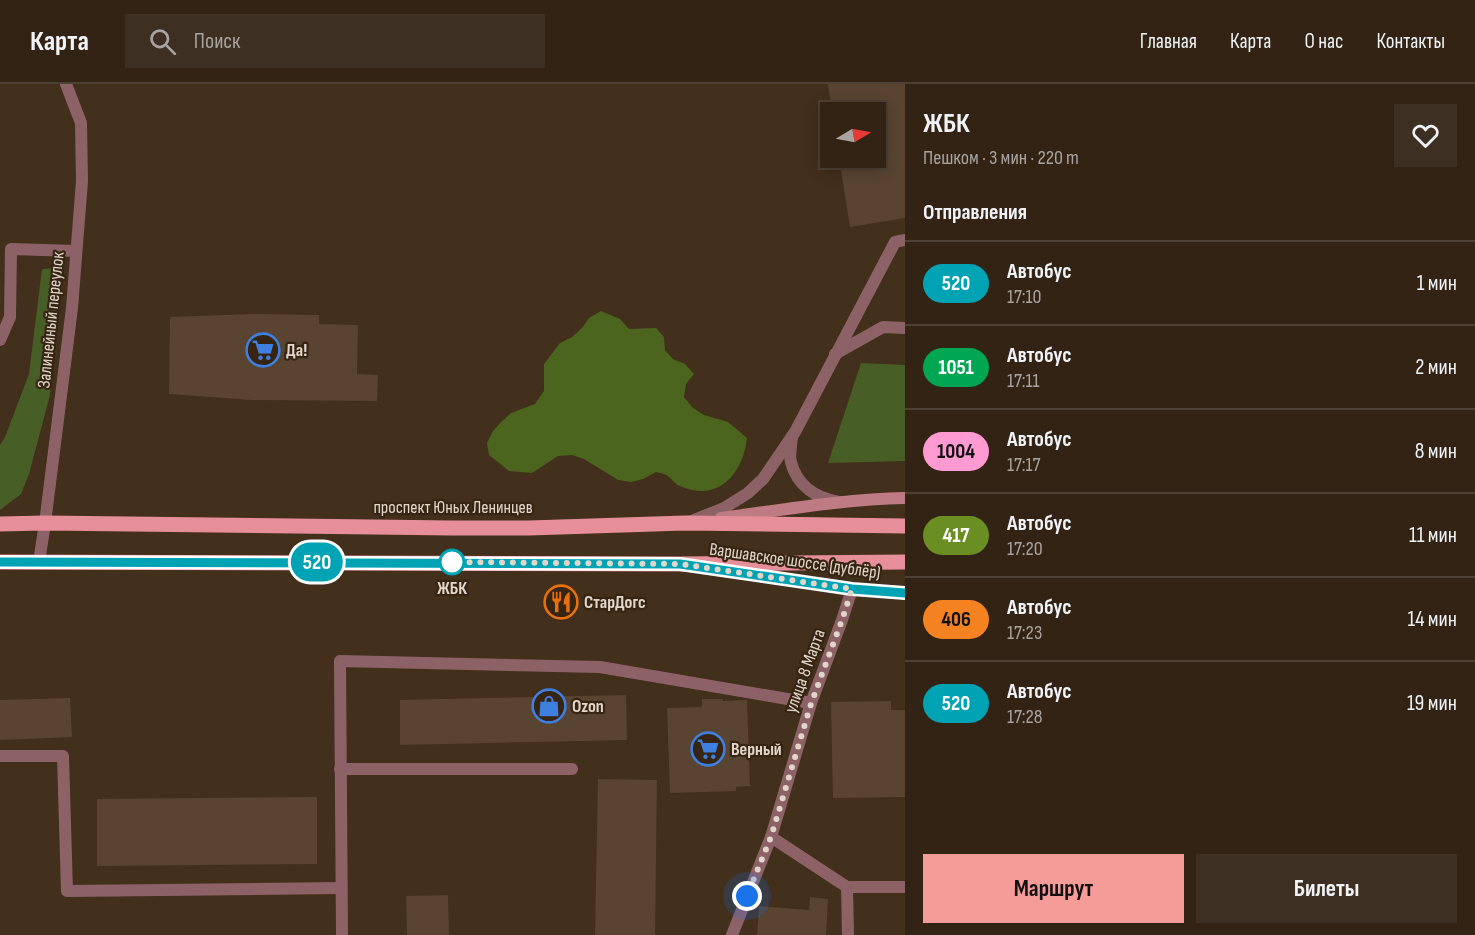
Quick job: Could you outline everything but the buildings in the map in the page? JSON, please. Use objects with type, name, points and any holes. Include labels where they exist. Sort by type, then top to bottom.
[{"type":"main road","name":"Варшавское шоссе (дублёр)","points":[[685,523],[794,508],[905,498]]},
{"type":"main road","name":"проспект Юных Ленинцев","points":[[0,524],[452,528],[685,523],[905,526]]},
{"type":"main road","points":[[0,562],[680,564],[905,562]]},
{"type":"main road","name":"Варшавское шоссе (дублёр)","points":[[680,564],[852,589],[905,593]]},
{"type":"street","name":"Залинейный переулок","points":[[39,562],[72,308],[82,181],[81,123],[66,84]]},
{"type":"street","points":[[685,523],[723,508],[748,494],[763,479],[792,437],[895,242],[905,240]]},
{"type":"street","points":[[0,340],[10,317],[11,249],[76,251]]},
{"type":"street","points":[[835,355],[883,327],[905,328]]},
{"type":"street","points":[[792,437],[790,460],[797,476],[810,492],[825,500],[842,503]]},
{"type":"street","name":"улица 8 Марта","points":[[732,935],[771,837],[811,704],[852,589]]},
{"type":"street","points":[[342,935],[340,661],[600,667],[811,704]]},
{"type":"street","points":[[0,756],[63,756],[67,891],[341,888]]},
{"type":"street","points":[[340,769],[572,769]]},
{"type":"street","points":[[771,837],[847,887],[905,887]]},
{"type":"street","points":[[847,887],[848,935]]},
{"type":"green space","points":[[58,268],[50,395],[29,474],[21,494],[0,510],[0,445],[29,374],[42,269]]},
{"type":"green space","points":[[601,311],[620,319],[629,329],[656,328],[664,337],[665,350],[673,359],[685,364],[694,374],[686,384],[684,397],[693,408],[704,415],[728,422],[747,438],[740,463],[726,482],[706,491],[680,486],[666,475],[656,472],[631,482],[618,480],[584,459],[572,455],[558,456],[532,473],[509,471],[489,455],[487,443],[493,431],[511,413],[535,404],[544,391],[544,364],[560,343],[572,337],[589,318]]},
{"type":"green space","points":[[861,363],[905,365],[905,461],[828,463]]},
{"type":"bus line","name":"520","points":[[0,562],[680,564],[852,589],[905,593]]},
{"type":"place","name":"Да!","points":[[263,350]]},
{"type":"place","name":"ЖБК","points":[[452,562]]},
{"type":"place","name":"СтарДогс","points":[[561,602]]},
{"type":"place","name":"Ozon","points":[[549,706]]},
{"type":"place","name":"Верный","points":[[708,749]]},
{"type":"route","points":[[452,562],[450,562],[680,564],[852,589],[811,704],[771,837],[747,896]]}]
